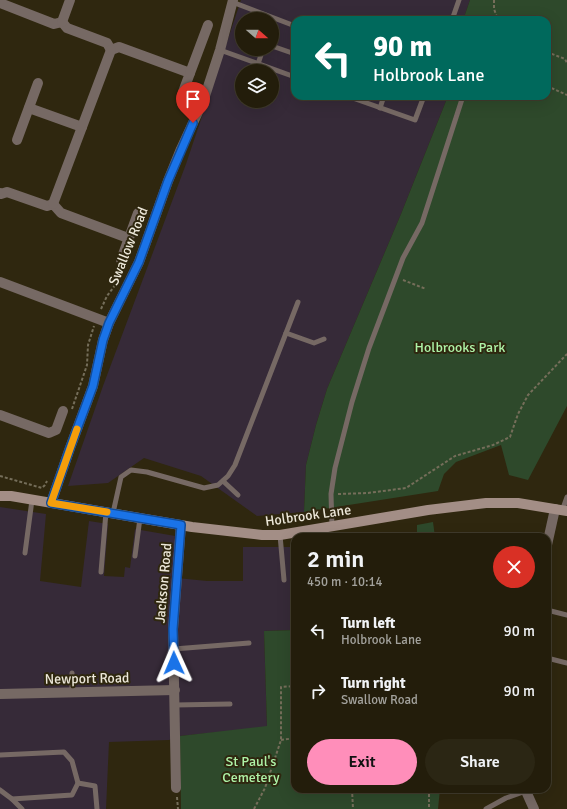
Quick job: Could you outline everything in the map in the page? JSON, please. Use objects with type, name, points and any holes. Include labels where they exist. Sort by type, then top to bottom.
[{"type":"street","points":[[62,22],[70,0]]},
{"type":"street","name":"Swallow Road","points":[[51,503],[93,386],[103,340],[109,323],[139,262],[168,181],[204,99],[220,50],[233,1]]},
{"type":"street","points":[[0,3],[54,24],[62,22]]},
{"type":"street","points":[[62,22],[67,28],[107,43],[111,50]]},
{"type":"street","points":[[183,92],[208,25]]},
{"type":"street","points":[[53,204],[111,50],[119,47],[190,74]]},
{"type":"street","points":[[17,140],[38,83]]},
{"type":"street","points":[[29,108],[82,127]]},
{"type":"street","points":[[0,194],[7,192],[47,206],[53,204]]},
{"type":"street","points":[[53,204],[61,213],[128,238]]},
{"type":"street","points":[[121,260],[138,213]]},
{"type":"street","points":[[0,282],[109,323]]},
{"type":"street","points":[[0,415],[49,433],[56,430],[63,411]]},
{"type":"street","name":"Holbrook Lane","points":[[2,495],[181,525],[262,536],[291,533]]},
{"type":"street","name":"Holbrook Lane","points":[[293,533],[428,510],[486,503],[518,503],[562,510]]},
{"type":"street","points":[[551,536],[562,510]]},
{"type":"street","name":"Jackson Road","points":[[176,788],[173,629],[181,525]]},
{"type":"street","name":"Newport Road","points":[[0,694],[175,690]]},
{"type":"street","points":[[527,793],[534,809]]},
{"type":"lane","points":[[453,16],[459,0]]},
{"type":"lane","points":[[233,1],[291,24]]},
{"type":"lane","points":[[279,48],[291,53]]},
{"type":"lane","points":[[220,50],[258,64],[261,56]]},
{"type":"lane","points":[[279,71],[291,76]]},
{"type":"lane","points":[[358,100],[415,120],[422,100]]},
{"type":"lane","points":[[380,108],[383,100]]},
{"type":"lane","points":[[332,527],[331,494],[335,468],[354,395],[369,348],[403,258],[422,223],[462,100]]},
{"type":"lane","points":[[102,572],[109,513],[121,477],[132,470],[147,472],[204,488],[218,485],[228,476],[235,465],[298,302]]},
{"type":"lane","points":[[286,334],[314,342],[324,339]]},
{"type":"lane","points":[[223,481],[238,495]]},
{"type":"lane","points":[[562,510],[567,496]]},
{"type":"lane","points":[[25,553],[32,500]]},
{"type":"lane","points":[[135,556],[140,518]]},
{"type":"lane","points":[[280,535],[284,580]]},
{"type":"lane","points":[[551,611],[567,615]]},
{"type":"lane","points":[[174,649],[249,643]]},
{"type":"lane","points":[[551,659],[567,663]]},
{"type":"lane","points":[[72,673],[72,692]]},
{"type":"lane","points":[[175,705],[230,704]]},
{"type":"lane","points":[[0,755],[64,752],[72,761],[78,783],[72,795],[12,799]]},
{"type":"lane","points":[[78,783],[95,786],[97,809]]},
{"type":"lane","points":[[0,790],[22,809]]},
{"type":"lane","points":[[486,809],[518,793]]},
{"type":"path","points":[[494,0],[494,9],[497,16]]},
{"type":"path","points":[[551,54],[565,59],[567,63]]},
{"type":"path","points":[[551,88],[567,95]]},
{"type":"path","points":[[396,278],[426,289]]},
{"type":"path","points":[[331,494],[368,493],[406,488],[455,456],[510,437],[518,414],[528,395],[567,354]]},
{"type":"path","points":[[0,476],[35,486]]},
{"type":"path","points":[[254,809],[265,788],[281,740],[281,687],[291,686]]},
{"type":"path","points":[[281,740],[291,739]]},
{"type":"path","points":[[352,793],[353,809]]},
{"type":"path","points":[[429,793],[429,809]]},
{"type":"shaded area","points":[[241,0],[470,0],[464,16],[291,16],[291,100],[446,100],[401,214],[327,389],[306,465],[304,512],[257,516],[201,476],[144,458],[108,483],[68,486],[103,386],[186,164],[235,18],[235,56],[279,56],[279,12],[237,12]]},
{"type":"shaded area","points":[[0,507],[46,514],[40,581],[81,587],[89,521],[108,524],[104,576],[124,577],[125,567],[130,568],[135,529],[181,537],[177,578],[207,581],[243,581],[243,547],[291,547],[291,630],[264,631],[267,727],[180,736],[169,740],[109,742],[106,809],[0,809]]},
{"type":"green space","name":"Holbrooks Park","points":[[470,0],[567,0],[567,406],[528,480],[509,475],[501,445],[456,462],[444,474],[438,491],[304,512],[306,465],[327,389],[401,214],[446,100],[551,100],[551,16],[464,16]]},
{"type":"green space","points":[[433,522],[434,533],[417,533],[417,525]]},
{"type":"green space","name":"St Paul's Cemetery","points":[[291,630],[291,793],[440,793],[438,809],[181,809],[180,736],[267,726],[264,631]]},
{"type":"slow traffic","points":[[77,429],[51,503],[107,512]]},
{"type":"route","points":[[174,663],[173,629],[181,525],[51,503],[93,386],[103,340],[109,323],[132,279],[168,181],[193,123]]}]
